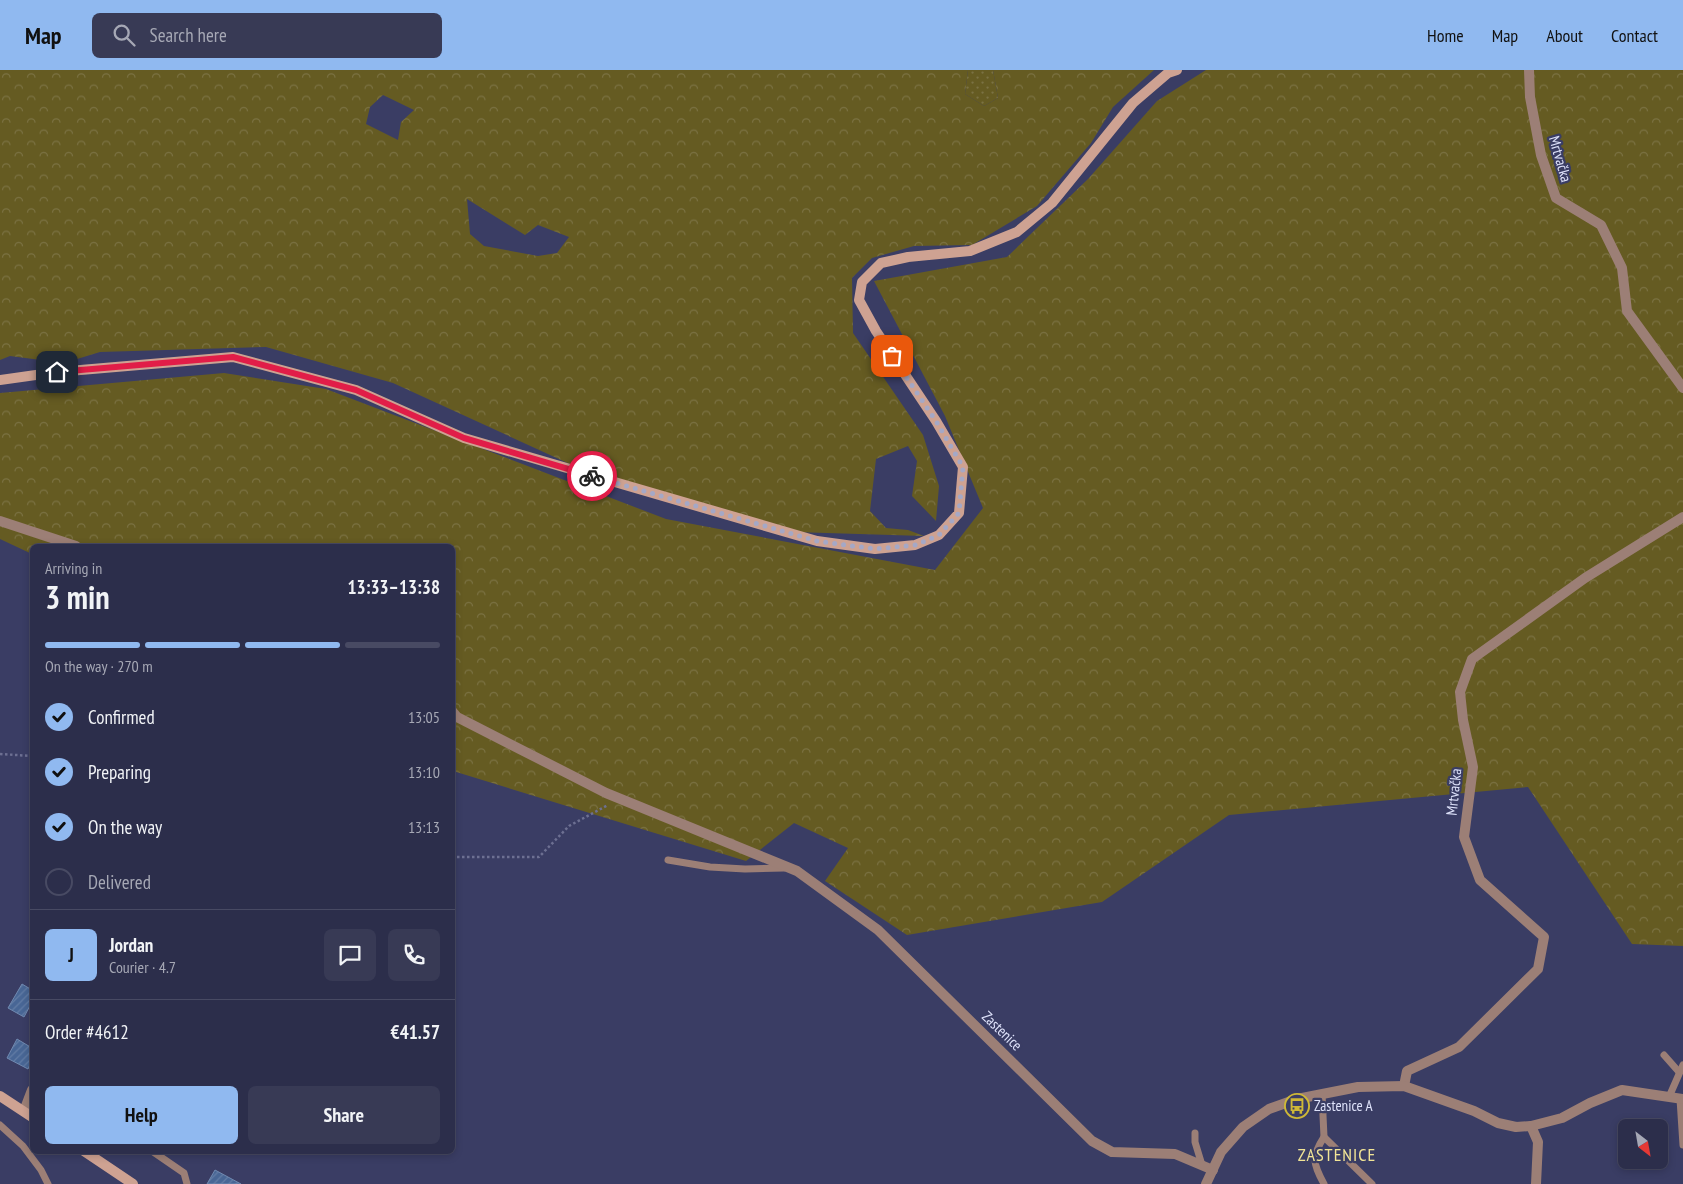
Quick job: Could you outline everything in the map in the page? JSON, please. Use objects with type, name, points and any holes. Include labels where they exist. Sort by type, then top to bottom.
[{"type":"main road","points":[[0,380],[57,372],[233,357],[356,390],[464,438],[817,541],[875,549],[916,545],[939,535],[959,513],[963,467],[936,421],[876,332],[859,300],[862,282],[881,263],[908,256],[970,251],[1017,232],[1052,203],[1133,104],[1168,73],[1177,70]]},
{"type":"main road","points":[[0,1096],[28,1114]]},
{"type":"main road","points":[[88,1154],[133,1184]]},
{"type":"street","name":"Mrtvačka","points":[[1529,70],[1530,97],[1541,155],[1556,198],[1601,225],[1622,268],[1627,310],[1683,388]]},
{"type":"street","name":"Mrtvačka","points":[[1404,1086],[1407,1071],[1459,1047],[1538,969],[1544,938],[1480,880],[1464,837],[1473,767],[1463,720],[1460,692],[1472,659],[1585,578],[1683,518]]},
{"type":"street","points":[[0,521],[70,544]]},
{"type":"street","name":"Zastenice","points":[[455,715],[620,799],[797,871],[878,930],[1092,1141],[1112,1152],[1175,1154],[1212,1170]]},
{"type":"street","points":[[1206,1184],[1222,1152],[1243,1127],[1269,1110],[1297,1099],[1358,1087],[1404,1086],[1474,1111],[1498,1123],[1516,1127],[1530,1126],[1562,1118],[1590,1103],[1622,1090],[1682,1099]]},
{"type":"street","points":[[1530,1126],[1538,1142],[1536,1184]]},
{"type":"lane","points":[[668,860],[710,867],[745,869],[790,868]]},
{"type":"lane","points":[[1664,1055],[1681,1069],[1669,1097]]},
{"type":"lane","points":[[1322,1094],[1324,1137],[1316,1155],[1315,1167],[1324,1184]]},
{"type":"lane","points":[[1682,1099],[1683,1145]]},
{"type":"lane","points":[[0,1125],[23,1146],[41,1170],[48,1184]]},
{"type":"lane","points":[[1195,1133],[1195,1142],[1202,1165]]},
{"type":"lane","points":[[1324,1137],[1372,1184]]},
{"type":"lane","points":[[156,1154],[184,1173],[187,1184]]},
{"type":"path","points":[[0,754],[30,756]]},
{"type":"path","points":[[455,857],[539,857],[569,826],[620,799]]},
{"type":"green space","points":[[0,70],[968,70],[965,94],[984,106],[998,98],[993,70],[1154,70],[1113,107],[1091,143],[1037,206],[972,245],[914,246],[872,258],[852,278],[853,333],[923,435],[939,486],[936,521],[912,496],[917,461],[908,446],[876,459],[870,511],[886,528],[908,530],[924,536],[794,532],[596,476],[393,383],[266,347],[100,352],[64,363],[10,356],[0,360]],"holes":[[[383,95],[414,110],[401,122],[398,140],[366,124],[370,107]],[[467,199],[525,235],[538,225],[569,237],[557,253],[538,256],[484,246],[470,234]]]},
{"type":"green space","points":[[968,70],[993,70],[998,98],[984,106],[965,94]]},
{"type":"green space","points":[[1206,70],[1683,70],[1683,946],[1632,944],[1528,787],[1229,815],[1102,902],[907,935],[825,881],[848,848],[794,823],[746,861],[455,772],[455,544],[30,544],[30,553],[0,539],[0,393],[224,373],[326,389],[666,519],[935,570],[983,508],[945,416],[874,281],[1007,257],[1088,179],[1157,101]]},
{"type":"building","points":[[22,984],[30,989],[30,1006],[24,1017],[8,1008]]},
{"type":"building","points":[[17,1039],[30,1047],[30,1064],[28,1069],[7,1058]]},
{"type":"building","points":[[215,1170],[241,1184],[207,1184]]},
{"type":"way so far","points":[[592,476],[817,541],[875,549],[916,545],[939,535],[959,513],[963,467],[936,421],[892,356]]},
{"type":"place","name":"Zastenice A","points":[[1297,1106]]},
{"type":"district","name":"ZASTENICE","points":[[1337,1155]]},
{"type":"route","points":[[57,372],[233,357],[356,390],[464,438],[592,476]]}]
